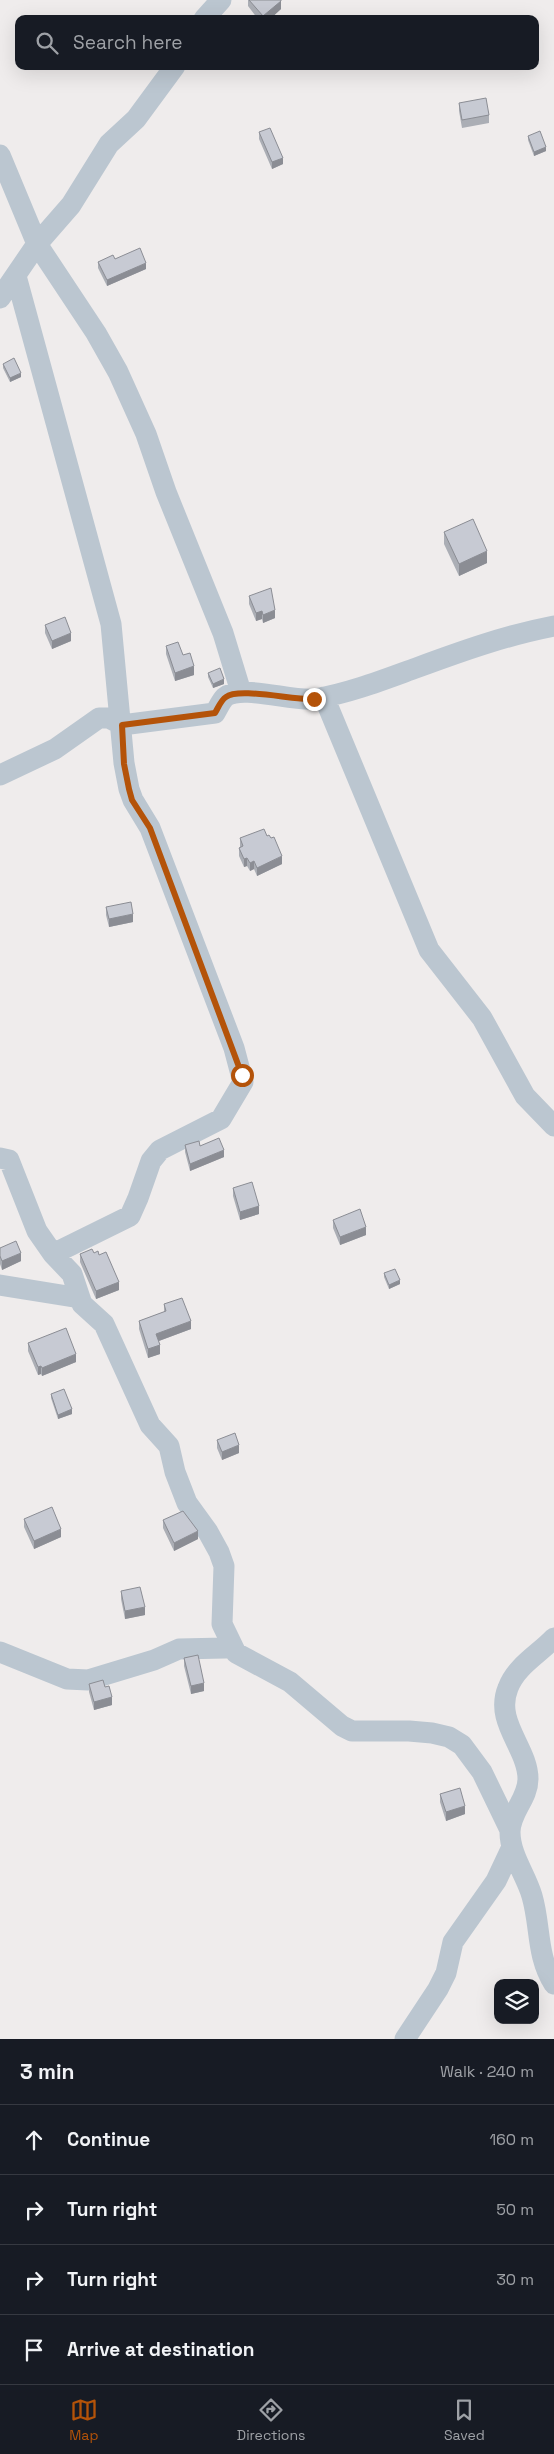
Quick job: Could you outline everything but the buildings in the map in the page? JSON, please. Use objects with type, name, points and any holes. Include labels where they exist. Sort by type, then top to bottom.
[{"type":"street","points":[[208,15],[222,0]]},
{"type":"street","points":[[0,298],[37,244],[72,205],[110,144],[136,119],[172,70]]},
{"type":"street","points":[[0,155],[37,244],[83,311],[118,372],[146,434],[166,492],[223,633],[241,692]]},
{"type":"street","points":[[16,276],[111,624],[122,725],[124,764],[132,800],[150,828],[234,1048],[243,1082],[221,1119],[160,1150],[151,1161],[130,1216],[53,1254]]},
{"type":"street","points":[[0,775],[55,749],[99,718],[109,718],[122,725],[215,713],[226,696],[241,692],[298,700],[324,697],[355,689],[493,641],[554,626]]},
{"type":"street","points":[[324,697],[429,950],[482,1018],[525,1096],[554,1126]]},
{"type":"street","points":[[0,1158],[9,1160],[37,1231],[53,1254],[72,1274],[82,1304],[104,1324],[150,1425],[169,1446],[174,1472],[187,1503],[208,1532],[219,1552],[224,1573],[222,1624],[236,1653],[290,1682],[342,1726],[352,1731],[432,1733],[449,1737],[462,1745],[486,1780],[511,1838],[532,1897],[539,1948],[554,1984]]},
{"type":"street","points":[[0,1285],[80,1298]]},
{"type":"street","points":[[405,2039],[438,1989],[446,1973],[450,1951],[461,1928],[496,1881],[511,1838],[512,1817],[524,1798],[528,1778],[523,1760],[512,1738],[504,1702],[508,1688],[515,1675],[554,1638]]},
{"type":"street","points":[[0,1652],[67,1679],[88,1680],[154,1660],[179,1649],[225,1648],[231,1644]]},
{"type":"route","points":[[242,1075],[234,1048],[150,828],[139,807],[132,800],[124,764],[122,725],[215,713],[226,696],[234,693],[246,692],[298,700],[314,699]]}]
